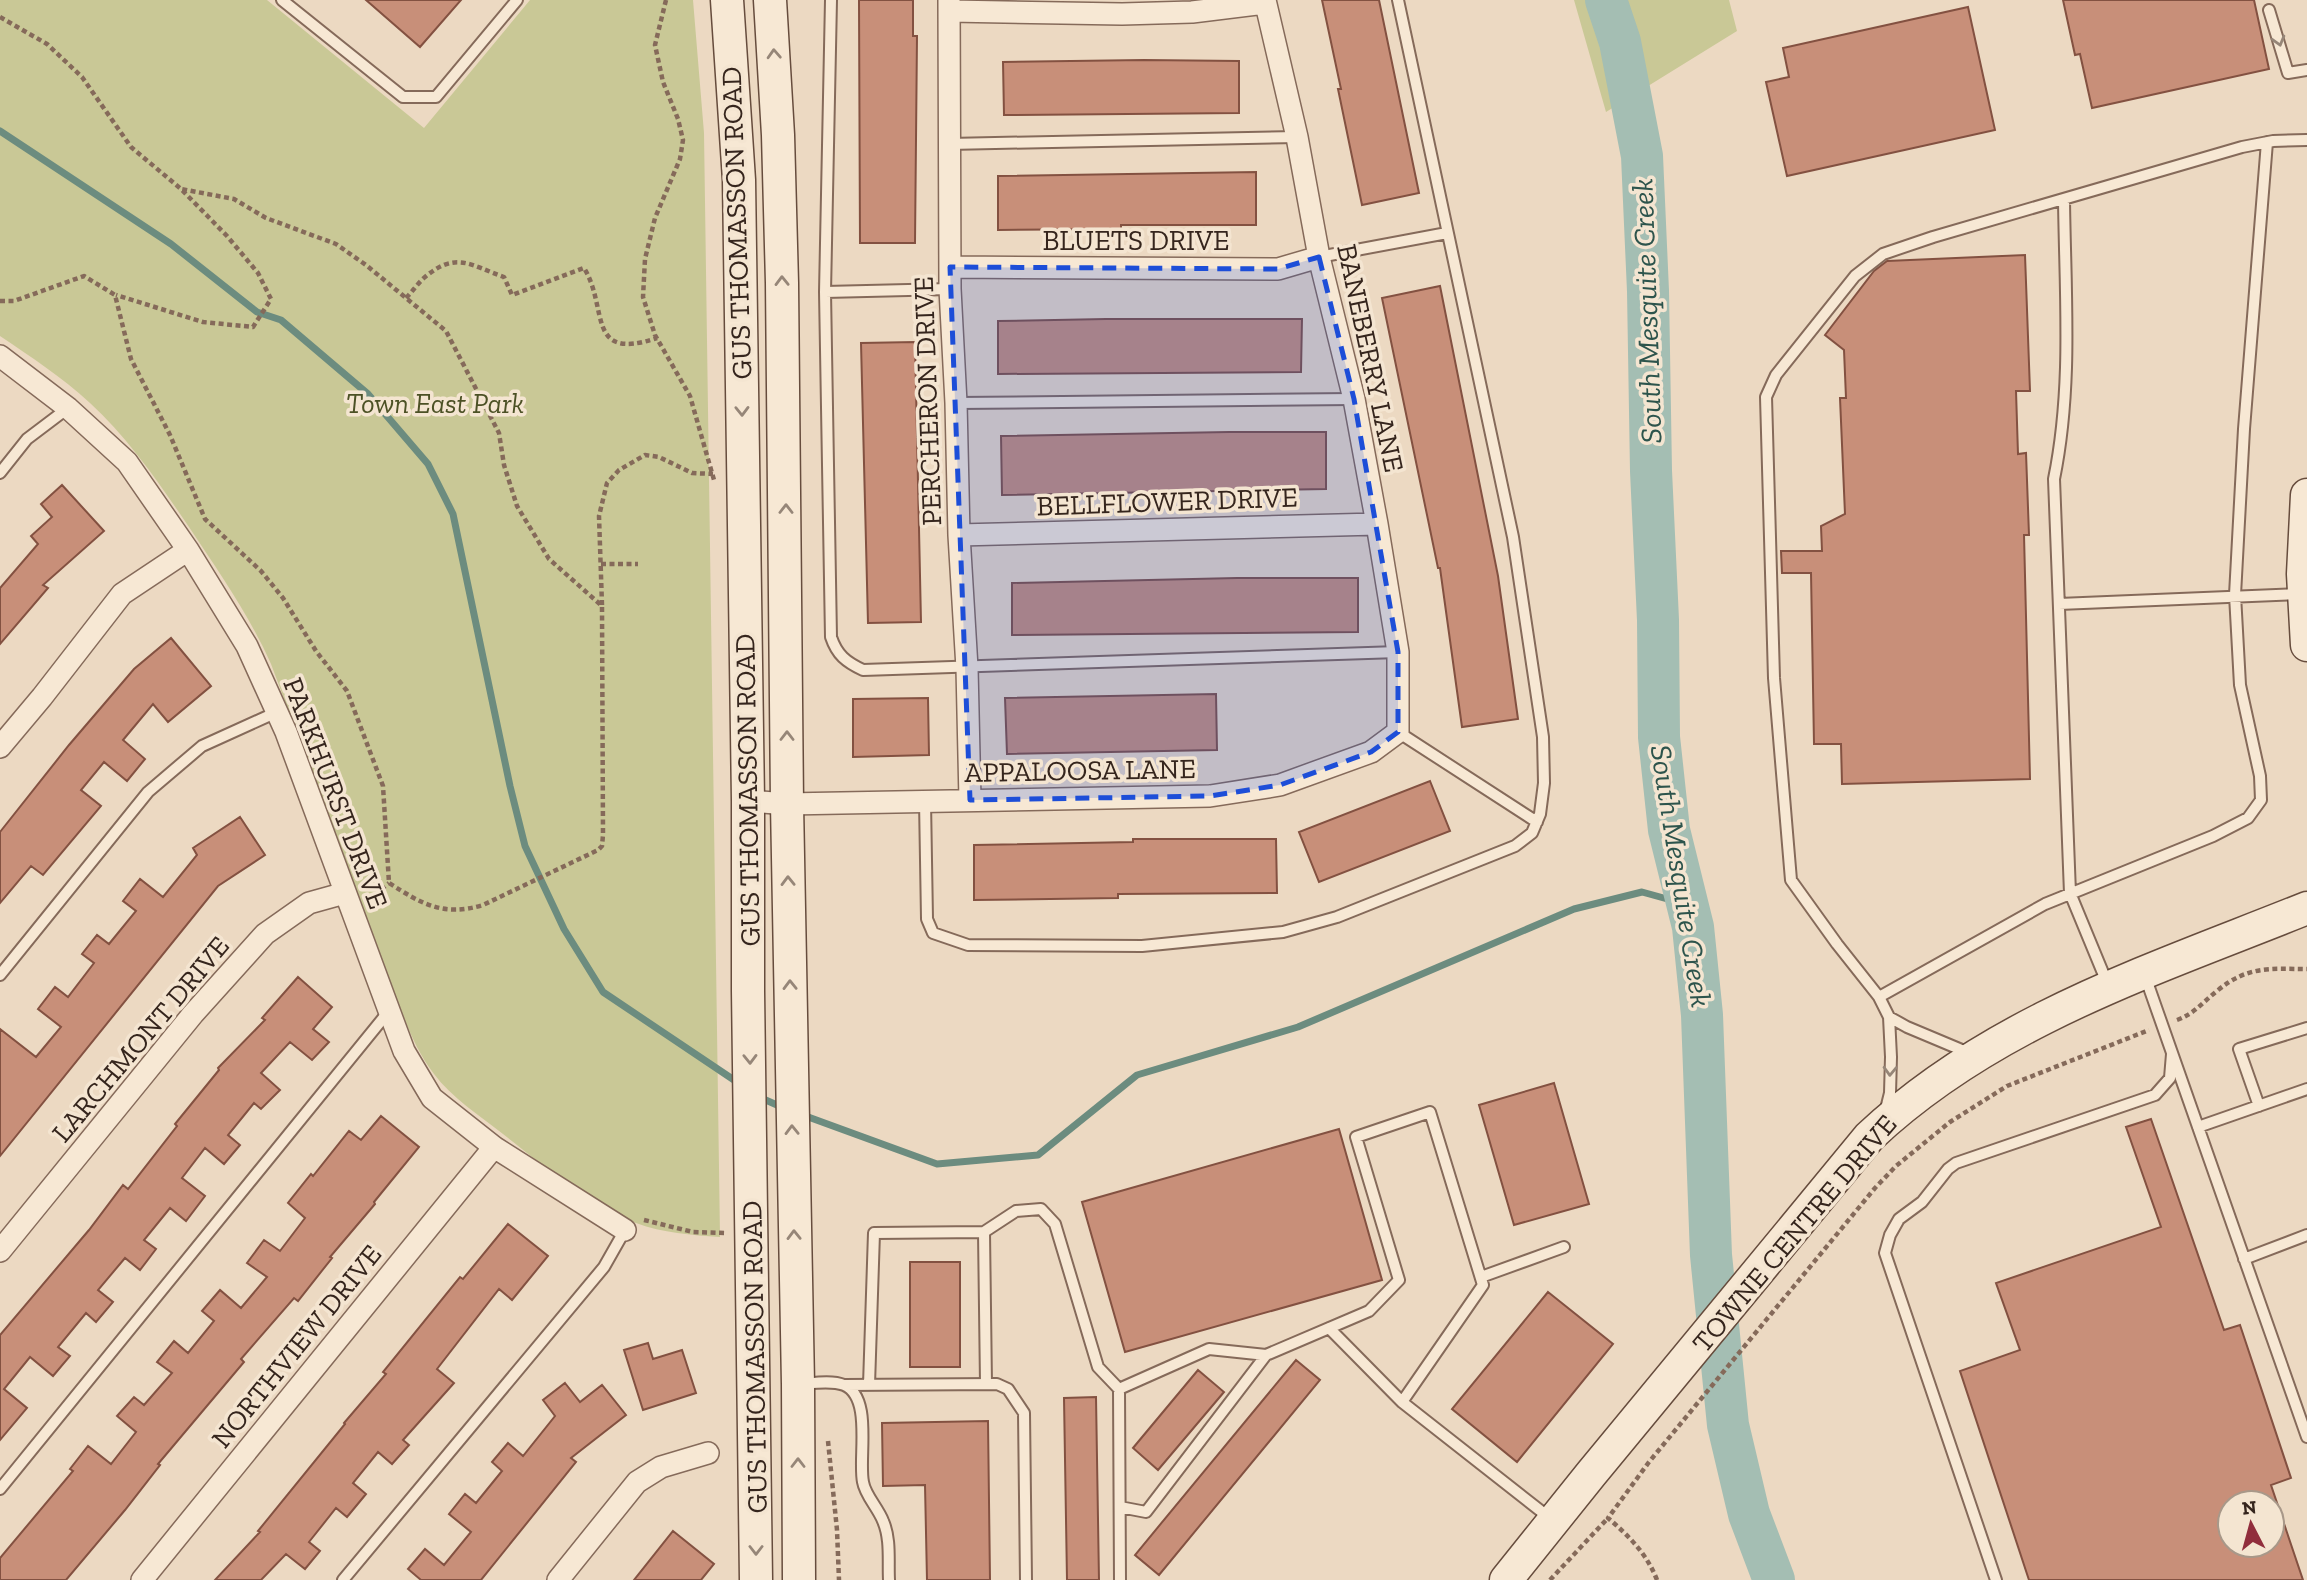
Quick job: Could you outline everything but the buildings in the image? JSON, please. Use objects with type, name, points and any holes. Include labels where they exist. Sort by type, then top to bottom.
[{"type":"main road","name":"GUS THOMASSON ROAD","points":[[727,0],[739,180],[756,1580]]},
{"type":"main road","name":"GUS THOMASSON ROAD","points":[[770,0],[778,122],[782,283],[799,1580]]},
{"type":"main road","points":[[2307,495],[2307,645]]},
{"type":"main road","name":"TOWNE CENTRE DRIVE","points":[[1506,1580],[1876,1130],[1899,1109],[1993,1043],[2071,1003],[2307,908]]},
{"type":"street","points":[[949,6],[1150,13],[1192,12],[1265,1]]},
{"type":"street","name":"BANEBERRY LANE","points":[[1265,1],[1297,137],[1319,257],[1354,398],[1377,524],[1398,652],[1398,732]]},
{"type":"street","name":"PERCHERON DRIVE","points":[[949,6],[950,289],[957,403],[959,535],[967,668],[970,800]]},
{"type":"street","name":"BLUETS DRIVE","points":[[950,267],[1278,268],[1319,257]]},
{"type":"street","name":"PARKHURST DRIVE","points":[[0,356],[68,408],[127,462],[188,550],[247,646],[277,712],[404,1051],[432,1098],[495,1147],[631,1223]]},
{"type":"street","name":"BELLFLOWER DRIVE","points":[[959,535],[1377,524]]},
{"type":"street","points":[[0,747],[122,594],[188,550]]},
{"type":"street","name":"APPALOOSA LANE","points":[[748,801],[787,804],[1210,796],[1280,785],[1371,752],[1398,732]]},
{"type":"street","name":"LARCHMONT DRIVE","points":[[0,1251],[193,1014],[265,934],[309,903],[345,893]]},
{"type":"street","name":"NORTHVIEW DRIVE","points":[[142,1580],[495,1147]]},
{"type":"street","points":[[558,1580],[637,1482],[661,1467],[708,1453]]},
{"type":"lane","points":[[282,0],[404,96],[436,97],[517,0]]},
{"type":"lane","points":[[831,0],[825,292],[831,637],[836,653],[863,670],[1398,652]]},
{"type":"lane","points":[[925,801],[927,919],[933,933],[968,946],[1142,946],[1283,932],[1337,917],[1515,846],[1532,833],[1545,783],[1543,737],[1513,537],[1398,0]]},
{"type":"lane","points":[[2269,10],[2288,73],[2307,70]]},
{"type":"lane","points":[[949,144],[1297,137]]},
{"type":"lane","points":[[1876,1130],[1890,1093],[1889,1017],[1879,997],[1791,880],[1774,678],[1766,397],[1776,374],[1855,276],[1884,254],[2064,199],[2267,142],[2307,141]]},
{"type":"lane","points":[[1879,997],[2045,904],[2213,836],[2248,818],[2261,800],[2260,776],[2240,685],[2235,595],[2242,457],[2267,142]]},
{"type":"lane","points":[[2064,199],[2067,365],[2061,447],[2054,479],[2070,893],[2109,987]]},
{"type":"lane","points":[[1319,257],[1447,233]]},
{"type":"lane","points":[[825,292],[950,289]]},
{"type":"lane","points":[[957,403],[1354,398]]},
{"type":"lane","points":[[0,473],[27,439],[68,408]]},
{"type":"lane","points":[[2059,604],[2305,594]]},
{"type":"lane","points":[[0,975],[148,792],[202,746],[277,712]]},
{"type":"lane","points":[[1398,732],[1537,822]]},
{"type":"lane","points":[[2144,973],[2307,1437]]},
{"type":"lane","points":[[0,1489],[389,1011]]},
{"type":"lane","points":[[1889,1017],[1976,1055]]},
{"type":"lane","points":[[2259,1106],[2239,1049],[2307,1028]]},
{"type":"lane","points":[[1996,1580],[1885,1253],[1890,1235],[1899,1219],[1922,1202],[1956,1163],[2155,1095],[2170,1078],[2172,1054]]},
{"type":"lane","points":[[2198,1127],[2307,1089]]},
{"type":"lane","points":[[1119,1389],[1209,1349],[1266,1355],[1369,1311],[1399,1280],[1356,1137],[1430,1112],[1483,1285],[1402,1402]]},
{"type":"lane","points":[[869,1385],[874,1233],[984,1232],[1016,1211],[1041,1209],[1055,1224],[1098,1367],[1119,1389],[1120,1580]]},
{"type":"lane","points":[[343,1580],[604,1267],[631,1223]]},
{"type":"lane","points":[[984,1232],[986,1384]]},
{"type":"lane","points":[[2244,1259],[2307,1235]]},
{"type":"lane","points":[[1480,1277],[1564,1247]]},
{"type":"lane","points":[[1329,1328],[1402,1402],[1553,1521]]},
{"type":"lane","points":[[1120,1507],[1146,1512],[1266,1355]]},
{"type":"lane","points":[[798,1384],[1003,1385],[1024,1413],[1026,1580]]},
{"type":"lane","points":[[845,1385],[855,1394],[861,1407],[863,1485],[888,1534],[889,1580]]},
{"type":"path","points":[[666,0],[655,46],[663,82],[678,119],[683,140],[680,159],[655,218],[645,259],[643,297],[657,338],[690,396],[716,488]]},
{"type":"path","points":[[0,17],[47,44],[82,76],[131,147],[181,189],[235,245],[257,273],[271,299],[253,327],[203,322],[115,295],[83,276],[14,301],[0,301]]},
{"type":"path","points":[[181,189],[234,199],[266,218],[336,244],[446,331],[499,433],[504,465],[517,506],[548,559],[602,606]]},
{"type":"path","points":[[406,298],[422,279],[443,264],[458,261],[503,276],[512,295],[584,268],[604,331],[610,340],[623,345],[657,338]]},
{"type":"path","points":[[115,295],[131,359],[170,435],[205,519],[261,571],[276,589],[316,651],[347,691],[383,786],[389,883]]},
{"type":"path","points":[[389,883],[416,901],[451,910],[472,908],[598,850],[603,841],[599,516],[607,483],[619,470],[645,455],[659,457],[692,474],[713,474]]},
{"type":"path","points":[[601,564],[638,564]]},
{"type":"path","points":[[365,903],[389,883]]},
{"type":"path","points":[[1550,1580],[1608,1518],[1649,1462],[1814,1262],[1896,1166],[1919,1146],[1983,1100],[2035,1073],[2197,1010],[2228,982],[2261,969],[2307,969]]},
{"type":"path","points":[[631,1223],[649,1223],[693,1232],[729,1233]]},
{"type":"path","points":[[827,1437],[837,1530],[839,1580]]},
{"type":"path","points":[[1608,1518],[1632,1538],[1652,1567],[1657,1580]]},
{"type":"highlighted area","points":[[1319,257],[1354,399],[1398,652],[1398,732],[1371,752],[1280,785],[1210,796],[970,800],[950,267],[1278,269]]},
{"type":"green space","name":"Town East Park","points":[[0,0],[267,0],[424,128],[530,0],[693,0],[704,133],[720,1237],[656,1229],[636,1223],[600,1205],[566,1183],[466,1106],[434,1074],[407,1025],[271,664],[243,611],[166,494],[118,431],[68,385],[0,336]]},
{"type":"green space","points":[[1574,0],[1729,0],[1737,31],[1606,112]]},
{"type":"waterway","name":"South Mesquite Creek","points":[[1606,0],[1620,42],[1642,156],[1658,620],[1659,737],[1669,830],[1693,927],[1702,1015],[1711,1255],[1728,1425],[1749,1514],[1774,1580]]},
{"type":"waterway","points":[[0,131],[171,244],[257,312],[281,320],[368,394],[428,464],[453,514],[525,846],[564,929],[603,992],[740,1084]]},
{"type":"waterway","points":[[800,1114],[937,1164],[1038,1155],[1137,1075],[1298,1027],[1574,909],[1642,892],[1671,900],[1693,927]]},
{"type":"waterway","points":[[759,1097],[786,1109]]}]
